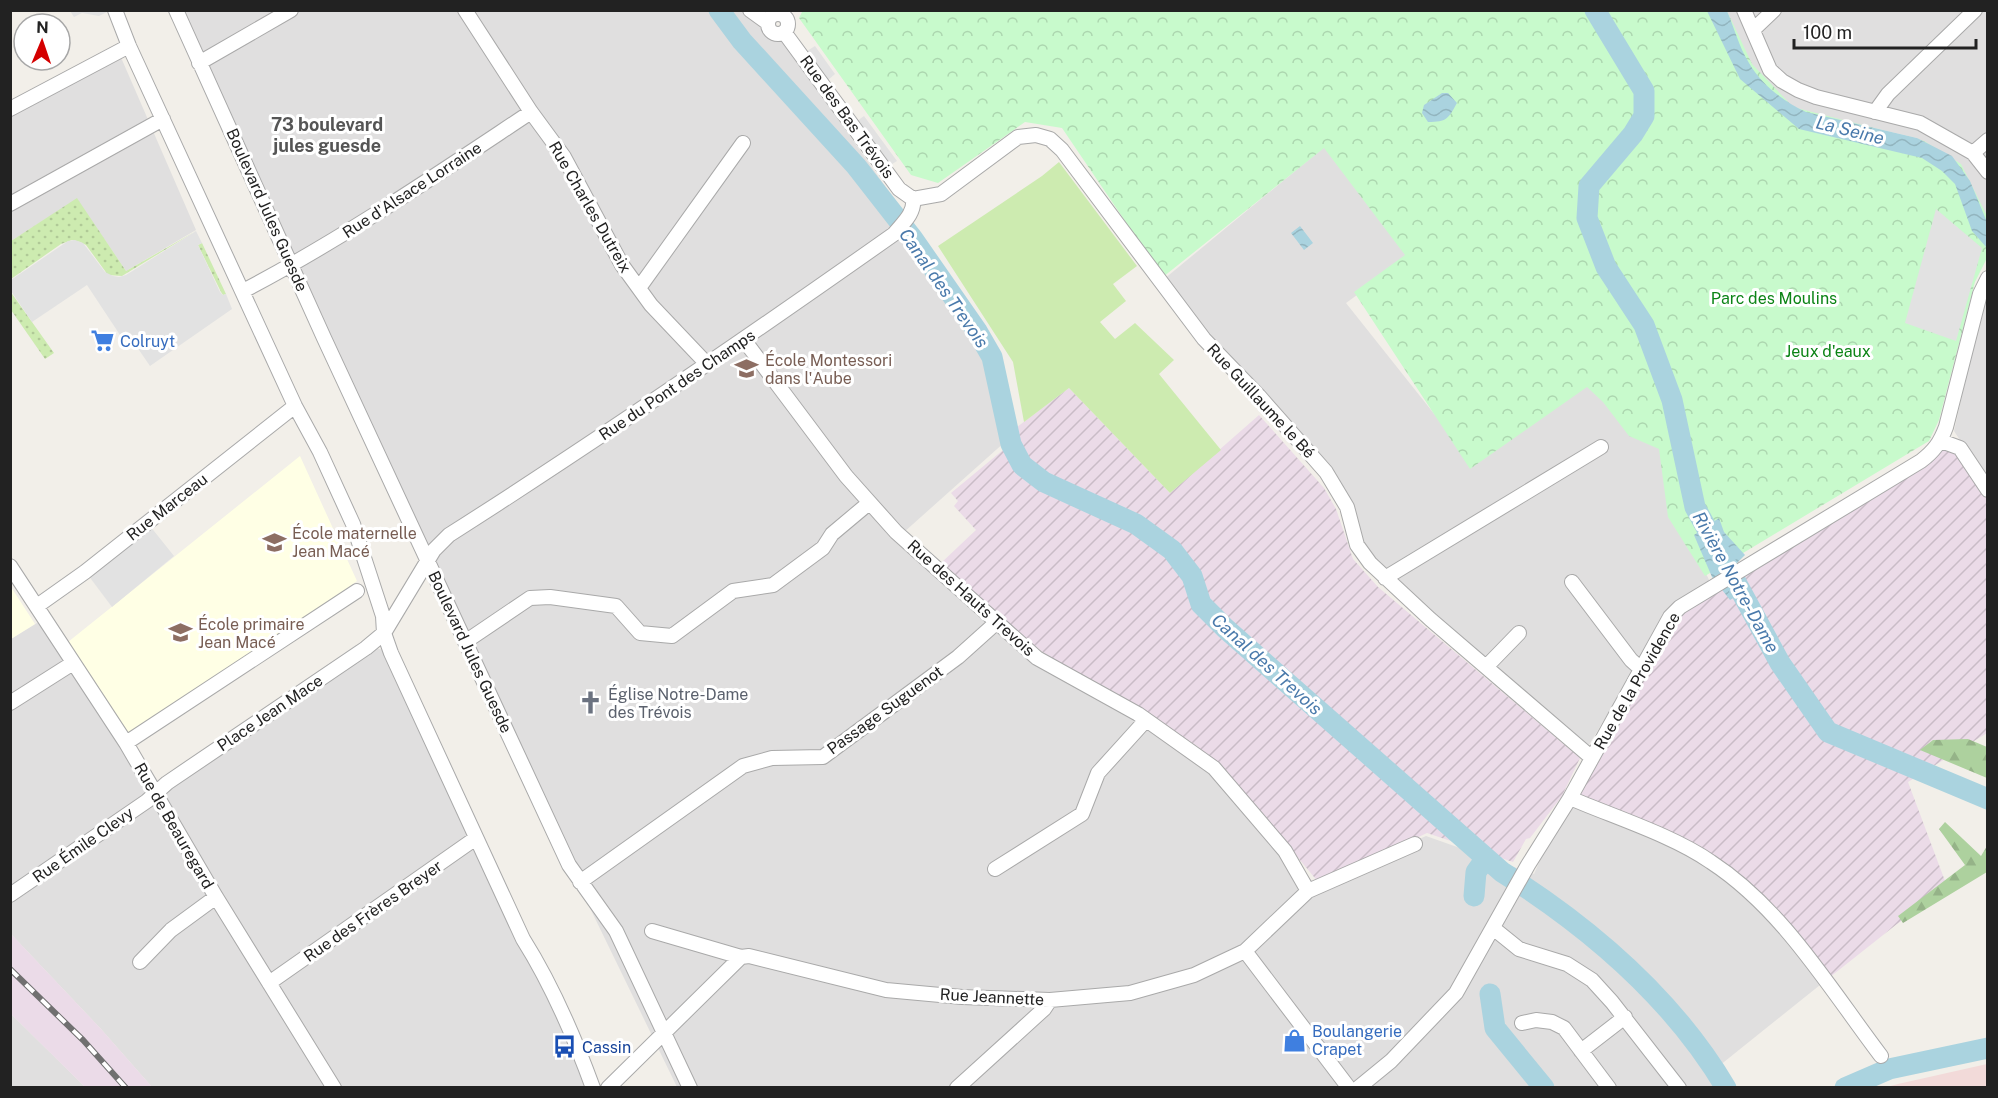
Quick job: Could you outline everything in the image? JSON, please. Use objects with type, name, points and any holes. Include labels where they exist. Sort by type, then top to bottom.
[{"type":"street","points":[[115,10],[129,46],[295,405],[320,452],[353,524],[382,616],[384,633],[391,653],[523,939],[540,965],[576,1042],[592,1088]]},
{"type":"street","name":"Boulevard Jules Guesde","points":[[176,10],[324,338],[569,865],[616,931],[690,1088]]},
{"type":"street","points":[[199,63],[291,10]]},
{"type":"street","name":"Rue Charles Dutreix","points":[[465,10],[531,112],[564,157],[622,265],[651,305],[707,364]]},
{"type":"street","points":[[750,10],[768,23]]},
{"type":"street","points":[[1744,10],[1770,70],[1782,81],[1816,97],[1920,123],[1973,153],[1988,172]]},
{"type":"street","points":[[1753,30],[1774,10]]},
{"type":"street","points":[[1875,112],[1888,94],[1975,10]]},
{"type":"street","points":[[787,14],[788,27],[784,32],[774,33],[769,29],[768,23],[771,17],[787,14]]},
{"type":"street","name":"Rue des Bas Trévois","points":[[784,32],[912,205]]},
{"type":"street","points":[[10,109],[129,46]]},
{"type":"street","name":"Rue d'Alsace Lorraine","points":[[243,291],[292,266],[353,229],[531,112]]},
{"type":"street","points":[[10,204],[164,119]]},
{"type":"street","name":"Rue Guillaume le Bé","points":[[912,205],[941,194],[1018,137],[1036,135],[1050,139],[1062,150],[1204,339],[1259,396],[1326,472],[1347,507],[1358,545],[1370,563],[1592,758]]},
{"type":"street","points":[[1973,153],[1988,140]]},
{"type":"street","points":[[639,288],[743,143]]},
{"type":"street","name":"Rue du Pont des Champs","points":[[384,633],[434,550],[449,535],[559,465],[744,340],[894,234],[912,205]]},
{"type":"street","points":[[1988,278],[1981,291],[1981,320],[1941,441],[1960,448],[1988,490]]},
{"type":"street","name":"Rue des Hauts Trevois","points":[[744,340],[846,476],[900,536],[1037,658],[1146,720],[1214,768],[1285,852],[1308,891]]},
{"type":"street","name":"Rue Marceau","points":[[37,606],[95,565],[295,405]]},
{"type":"street","name":"Rue de la Providence","points":[[1358,1088],[1391,1061],[1456,993],[1528,865],[1570,798],[1670,617],[1680,607],[1921,461],[1933,452],[1941,441]]},
{"type":"street","points":[[1385,578],[1602,447]]},
{"type":"street","points":[[465,642],[530,598],[550,597],[616,606],[640,633],[672,636],[733,591],[773,585],[823,548],[832,534],[869,503]]},
{"type":"street","name":"Rue de Beauregard","points":[[10,566],[126,743],[216,897],[334,1088]]},
{"type":"street","points":[[1572,582],[1631,660],[1641,669]]},
{"type":"street","points":[[126,743],[357,591]]},
{"type":"street","name":"Passage Suguenot","points":[[580,882],[743,766],[772,758],[823,757],[958,657],[997,622]]},
{"type":"street","name":"Place Jean Mace","points":[[154,792],[366,648],[384,633]]},
{"type":"street","points":[[1486,667],[1519,633]]},
{"type":"street","points":[[10,703],[73,663]]},
{"type":"street","points":[[995,869],[1082,814],[1098,773],[1146,720]]},
{"type":"street","name":"Rue Émile Clevy","points":[[10,895],[147,801],[154,792]]},
{"type":"street","points":[[1570,798],[1711,861],[1740,885],[1767,910],[1808,956],[1881,1056]]},
{"type":"street","name":"Rue des Frères Breyer","points":[[269,983],[476,838]]},
{"type":"street","name":"Rue Jeannette","points":[[651,930],[741,957],[886,990],[962,997],[1050,1000],[1130,993],[1194,975],[1245,951],[1308,891],[1415,844]]},
{"type":"street","points":[[140,962],[171,930],[216,897]]},
{"type":"street","points":[[1493,928],[1519,949],[1567,964],[1592,980],[1625,1017],[1679,1088]]},
{"type":"street","points":[[1245,951],[1349,1088]]},
{"type":"street","points":[[608,1088],[741,957]]},
{"type":"street","points":[[957,1088],[1044,1009],[1050,1000]]},
{"type":"street","points":[[1581,1051],[1625,1017]]},
{"type":"street","points":[[1522,1023],[1536,1020],[1552,1022],[1564,1028],[1609,1088]]},
{"type":"shaded area","points":[[106,10],[107,12],[99,16],[82,13],[74,17],[70,11]]},
{"type":"shaded area","points":[[173,11],[757,11],[790,51],[985,328],[1006,441],[903,533],[1041,658],[1219,768],[1316,886],[1426,836],[1534,874],[1566,801],[1681,844],[1748,894],[1825,981],[1714,1070],[1719,1087],[677,1087],[500,723]]},
{"type":"shaded area","points":[[1727,11],[1987,11],[1987,222],[1917,138],[1806,112],[1791,105],[1763,81],[1748,63]]},
{"type":"shaded area","points":[[116,46],[196,230],[126,271],[77,199],[11,241],[11,103],[72,72],[72,70]]},
{"type":"shaded area","points":[[815,46],[835,74],[828,80],[807,51]]},
{"type":"shaded area","points":[[864,116],[897,161],[889,166],[857,121]]},
{"type":"shaded area","points":[[1328,144],[1412,255],[1346,303],[1470,459],[1605,370],[1666,423],[1688,536],[1711,584],[1671,608],[1589,745],[1386,581],[1359,550],[1345,508],[1304,451],[1158,284]]},
{"type":"shaded area","points":[[1936,209],[1982,248],[1956,341],[1905,323]]},
{"type":"shaded area","points":[[196,231],[202,243],[198,245],[220,292],[223,295],[226,294],[232,309],[150,366],[126,331],[120,335],[87,285],[32,322],[11,291],[11,280],[68,241],[75,240],[83,243],[105,272],[119,277],[126,275]]},
{"type":"shaded area","points":[[1987,297],[1987,481],[1954,431],[1982,307]]},
{"type":"shaded area","points":[[1069,388],[1170,493],[1259,415],[1324,488],[1336,509],[1353,559],[1378,587],[1580,758],[1562,796],[1530,838],[1526,839],[1513,862],[1427,833],[1319,883],[1231,777],[1197,746],[1129,702],[1062,668],[984,603],[941,563],[976,530],[954,506],[958,501],[951,493],[1003,450],[1017,427]]},
{"type":"shaded area","points":[[1949,447],[1971,472],[1987,497],[1987,733],[1908,782],[1948,889],[1897,924],[1825,981],[1748,894],[1681,844],[1566,801],[1675,609]]},
{"type":"shaded area","points":[[300,456],[357,581],[310,615],[128,734],[68,642]]},
{"type":"shaded area","points":[[150,526],[174,556],[112,607],[88,575]]},
{"type":"shaded area","points":[[11,587],[35,624],[10,639]]},
{"type":"shaded area","points":[[50,615],[158,781],[356,645],[397,652],[516,909],[581,1042],[600,1087],[152,1087],[101,1029],[11,934],[11,639]]},
{"type":"shaded area","points":[[11,934],[101,1029],[152,1087],[85,1087],[11,1014]]},
{"type":"shaded area","points":[[11,1014],[85,1087],[11,1087]]},
{"type":"shaded area","points":[[1987,1064],[1987,1087],[1887,1087],[1898,1084]]},
{"type":"green space","name":"Parc des Moulins","points":[[803,10],[1727,11],[1752,64],[1793,107],[1924,141],[1961,164],[1987,216],[1987,258],[1975,282],[1939,420],[1929,441],[1705,576],[1668,517],[1659,449],[1629,436],[1603,402],[1587,387],[1470,469],[1354,292],[1405,255],[1324,148],[1163,277],[1062,128],[1025,122],[938,183],[911,175],[799,18]]},
{"type":"green space","points":[[1059,162],[1137,266],[1113,284],[1126,301],[1100,322],[1115,339],[1135,323],[1174,360],[1159,374],[1221,450],[1170,493],[1069,388],[1024,422],[1013,362],[938,246],[1042,176]]},
{"type":"green space","points":[[77,198],[126,271],[196,231],[122,276],[108,275],[86,245],[72,240],[61,244],[11,279],[11,241]]},
{"type":"green space","points":[[202,243],[226,294],[223,295],[221,292],[198,245]]},
{"type":"green space","points":[[10,291],[54,353],[45,359],[11,310]]},
{"type":"green space","points":[[1968,739],[1987,747],[1987,778],[1920,750],[1933,740]]},
{"type":"green space","points":[[1945,822],[1981,856],[1987,846],[1987,872],[1903,923],[1898,916],[1965,865],[1939,829]]},
{"type":"water","name":"La Seine","points":[[1707,11],[1727,11],[1742,50],[1754,71],[1774,92],[1790,103],[1806,112],[1917,138],[1952,156],[1970,181],[1987,222],[1987,248],[1972,231],[1955,184],[1942,171],[1922,158],[1799,129],[1740,79]]},
{"type":"water","points":[[1442,93],[1448,93],[1457,103],[1446,119],[1428,122],[1422,113],[1424,105]]},
{"type":"water","points":[[1300,226],[1313,243],[1304,250],[1291,233]]},
{"type":"water","points":[[1719,518],[1724,532],[1745,555],[1737,563],[1750,588],[1730,600],[1712,577],[1694,535]]},
{"type":"waterway","name":"Canal des Trevois","points":[[719,10],[742,41],[856,166],[913,239],[977,331],[992,357],[1011,444],[1022,465],[1044,482],[1136,524],[1172,550],[1192,576],[1201,604],[1225,628],[1502,872],[1567,917],[1627,967],[1681,1024],[1705,1055],[1726,1088]]},
{"type":"waterway","name":"Rivière Notre-Dame","points":[[1595,10],[1644,91],[1644,116],[1633,134],[1589,186],[1587,218],[1606,267],[1644,325],[1672,400],[1695,507],[1780,663],[1828,732],[1988,799]]},
{"type":"waterway","points":[[1474,896],[1476,872],[1486,858]]},
{"type":"waterway","points":[[1490,994],[1495,1028],[1544,1088]]},
{"type":"waterway","name":"Canal des Trevois","points":[[1845,1088],[1889,1069],[1988,1048]]},
{"type":"railway","points":[[10,969],[83,1040],[126,1088]]},
{"type":"place","name":"Colruyt","points":[[102,341]]},
{"type":"place","name":"École Montessori dans l'Aube","points":[[747,369]]},
{"type":"place","name":"École maternelle Jean Macé","points":[[274,542]]},
{"type":"place","name":"École primaire Jean Macé","points":[[180,633]]},
{"type":"place","name":"Église Notre-Dame des Trévois","points":[[590,703]]},
{"type":"place","name":"Boulangerie Crapet","points":[[1294,1040]]},
{"type":"place","name":"Cassin","points":[[564,1047]]},
{"type":"district","name":"73 boulevard jules guesde","points":[[327,134]]},
{"type":"park label","name":"Jeux d'eaux","points":[[1828,351]]}]
